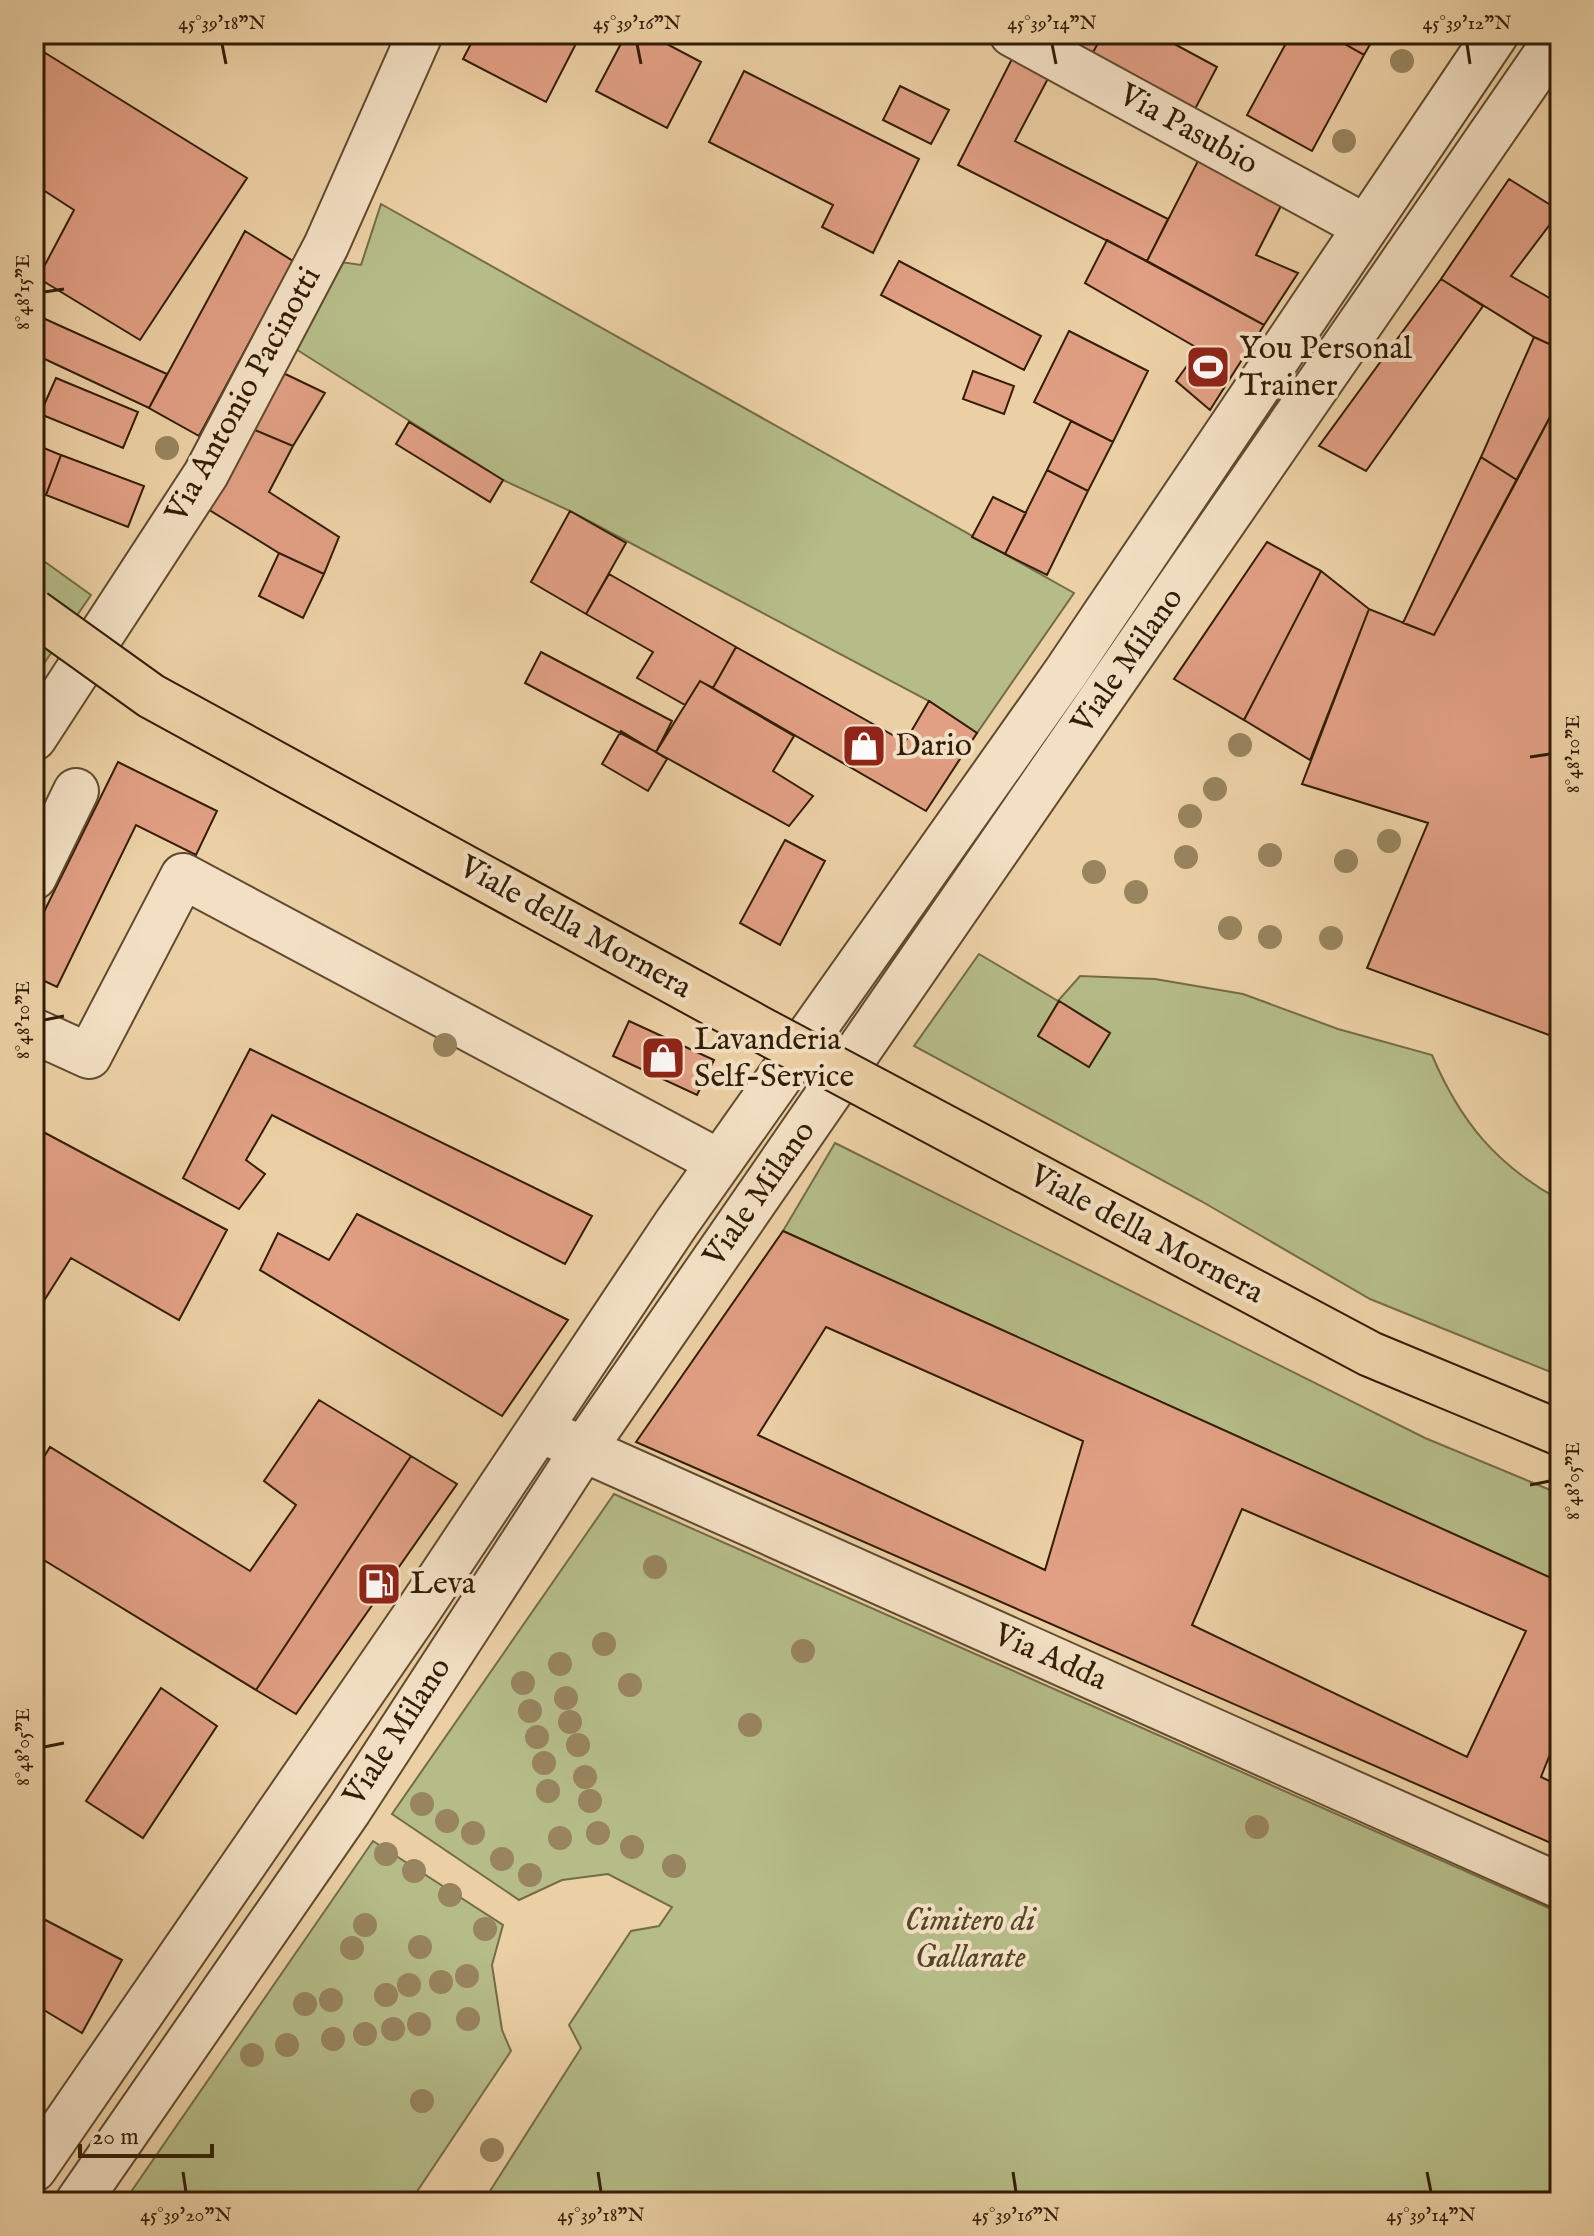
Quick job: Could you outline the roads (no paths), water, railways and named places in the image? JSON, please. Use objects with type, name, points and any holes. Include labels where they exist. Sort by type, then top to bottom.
[{"type":"main road","name":"Viale della Mornera","points":[[34,612],[151,696],[746,1021],[1370,1354],[1560,1433]]},
{"type":"street","name":"Via Antonio Pacinotti","points":[[34,738],[206,474],[326,246],[420,34]]},
{"type":"street","name":"Via Pasubio","points":[[1012,34],[1364,226]]},
{"type":"street","name":"Viale Milano","points":[[34,2169],[416,1614],[719,1162],[1066,672],[1496,34]]},
{"type":"street","name":"Viale Milano","points":[[78,2202],[349,1810],[583,1450],[1560,34]]},
{"type":"street","points":[[34,877],[76,791]]},
{"type":"street","points":[[34,1031],[89,1056],[183,876],[719,1162]]},
{"type":"street","name":"Via Adda","points":[[540,1429],[1560,1886]]},
{"type":"street","points":[[416,1614],[458,1640]]},
{"type":"place","name":"You Personal Trainer","points":[[1208,367]]},
{"type":"place","name":"Dario","points":[[864,746]]},
{"type":"place","name":"Lavanderia Self-Service","points":[[663,1058]]},
{"type":"place","name":"Leva","points":[[379,1584]]},
{"type":"park label","name":"Cimitero di Gallarate","points":[[970,1940]]}]
